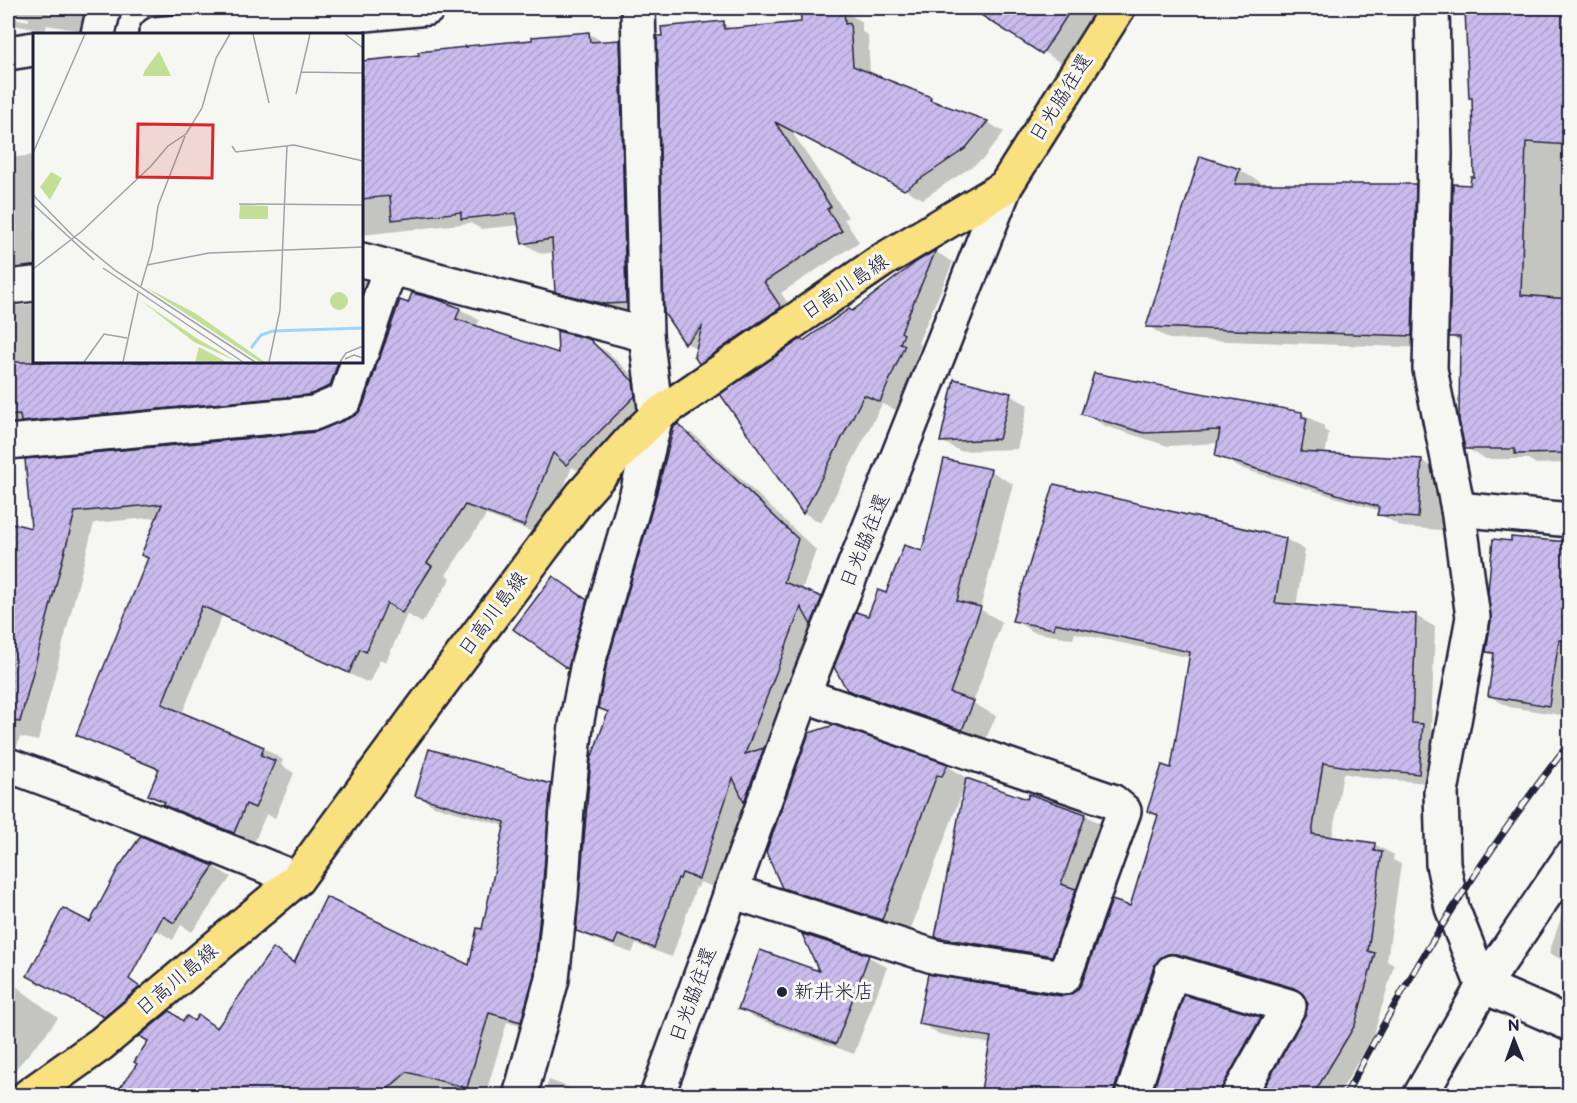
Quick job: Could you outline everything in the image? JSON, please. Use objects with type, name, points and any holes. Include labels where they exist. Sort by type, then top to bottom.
[{"type":"main road","name":"日光脇往還","points":[[1005,187],[1118,8]]},
{"type":"main road","name":"日高川島線","points":[[28,1095],[101,1044],[297,879],[582,495],[631,440],[656,416],[883,260],[1005,187]]},
{"type":"street","points":[[98,33],[104,8]]},
{"type":"street","points":[[165,33],[363,11],[428,8]]},
{"type":"street","points":[[520,1095],[552,979],[576,725],[588,663],[638,494],[656,416],[646,335],[638,8]]},
{"type":"street","points":[[1432,8],[1435,154],[1430,369],[1458,508],[1473,617],[1441,792],[1443,864],[1452,908],[1484,986],[1569,1024]]},
{"type":"street","points":[[8,53],[33,49]]},
{"type":"street","name":"日光脇往還","points":[[657,1095],[803,695],[1005,187]]},
{"type":"street","points":[[363,345],[376,264],[646,335]]},
{"type":"street","points":[[8,287],[33,284]]},
{"type":"street","points":[[8,442],[314,413],[345,400],[358,363]]},
{"type":"street","points":[[1458,508],[1569,520]]},
{"type":"street","points":[[731,891],[936,957],[1064,977],[1124,811],[1112,801],[803,695]]},
{"type":"street","points":[[8,765],[84,793],[297,879]]},
{"type":"street","points":[[1420,1095],[1484,986],[1569,858]]},
{"type":"street","points":[[1132,1095],[1172,972],[1289,1006],[1238,1095]]},
{"type":"building","points":[[800,8],[844,8],[845,24],[850,23],[853,66],[931,97],[930,100],[988,121],[965,149],[904,190],[775,122],[831,207],[827,209],[842,231],[764,282],[781,307],[699,364],[694,356],[702,327],[685,344],[664,313],[657,36],[662,36],[661,27],[724,21],[724,29],[801,22]]},
{"type":"building","points":[[970,8],[1072,8],[1042,54]]},
{"type":"building","points":[[1569,8],[1569,145],[1526,142],[1521,295],[1569,299],[1569,453],[1515,454],[1515,449],[1465,449],[1459,420],[1460,337],[1449,337],[1453,184],[1470,185],[1471,177],[1474,177],[1472,98],[1469,98],[1465,10]]},
{"type":"building","points":[[589,32],[590,42],[620,40],[626,303],[604,304],[555,292],[552,239],[522,244],[516,213],[461,219],[461,212],[392,220],[390,196],[363,199],[363,61],[419,55],[418,52],[466,46],[532,40],[532,37]]},
{"type":"building","points":[[1200,156],[1240,169],[1235,184],[1416,184],[1412,336],[1146,327]]},
{"type":"building","points":[[936,250],[901,332],[904,334],[900,343],[905,345],[880,402],[864,395],[803,514],[720,394],[801,339],[803,341],[849,309],[852,311],[916,262]]},
{"type":"building","points":[[412,293],[460,308],[456,319],[558,353],[557,331],[589,339],[633,381],[635,396],[566,465],[553,453],[524,526],[465,505],[427,563],[432,566],[402,613],[387,603],[366,652],[360,649],[349,673],[202,606],[162,704],[264,747],[261,755],[275,761],[255,808],[246,804],[234,833],[163,805],[165,802],[148,795],[159,769],[76,735],[148,558],[141,555],[162,504],[75,512],[20,722],[8,721],[8,522],[31,528],[25,459],[316,432],[352,417],[363,406],[376,362],[380,357],[400,300],[408,303]]},
{"type":"building","points":[[8,362],[338,363],[330,386],[309,395],[21,422],[20,415],[8,416]]},
{"type":"building","points":[[1094,373],[1302,412],[1302,417],[1307,418],[1301,452],[1422,459],[1418,518],[1377,515],[1379,507],[1215,456],[1220,430],[1144,433],[1081,414]]},
{"type":"building","points":[[954,379],[1011,393],[999,439],[940,442]]},
{"type":"building","points":[[678,424],[798,539],[784,582],[822,597],[811,625],[801,607],[745,754],[764,748],[744,802],[733,778],[699,879],[682,873],[680,879],[678,878],[654,948],[618,935],[614,944],[576,931],[591,759],[608,712],[598,708],[606,667],[674,427]]},
{"type":"building","points":[[944,459],[991,469],[957,601],[981,607],[950,693],[974,701],[962,730],[847,690],[834,667],[856,612],[868,616],[878,590],[886,593],[904,545],[922,551]]},
{"type":"building","points":[[1054,484],[1286,538],[1275,603],[1416,614],[1412,723],[1423,724],[1419,774],[1323,763],[1312,834],[1375,843],[1374,851],[1382,852],[1368,951],[1375,953],[1355,1025],[1313,1095],[1260,1095],[1305,1015],[1308,1004],[1303,994],[1294,988],[1177,954],[1168,954],[1160,958],[1154,966],[1114,1095],[980,1095],[991,1037],[918,1024],[928,974],[1061,996],[1070,995],[1077,990],[1082,983],[1112,900],[1130,906],[1158,815],[1147,811],[1162,765],[1171,768],[1190,652],[1055,623],[1054,629],[1012,621]]},
{"type":"building","points":[[1511,537],[1569,542],[1569,641],[1559,640],[1549,706],[1488,696],[1494,653],[1486,652],[1491,620],[1488,591],[1493,539],[1511,541]]},
{"type":"building","points":[[553,576],[587,600],[568,669],[513,629]]},
{"type":"building","points":[[834,725],[948,764],[942,776],[937,775],[882,920],[782,888],[766,852],[809,733]]},
{"type":"building","points":[[429,749],[551,784],[534,975],[521,1022],[489,1013],[467,1088],[407,1072],[381,1095],[367,1095],[358,1086],[348,1095],[115,1095],[137,1064],[134,1062],[148,1041],[139,1036],[170,1011],[183,1021],[187,1016],[194,1021],[198,1015],[217,1028],[273,948],[294,963],[326,897],[469,965],[477,928],[482,929],[505,822],[415,796]]},
{"type":"building","points":[[966,778],[1027,799],[1029,794],[1086,814],[1061,884],[1076,889],[1052,956],[935,937]]},
{"type":"building","points":[[141,836],[214,866],[174,923],[163,916],[129,979],[140,987],[104,1017],[27,976],[63,908],[90,922],[119,867]]},
{"type":"building","points":[[802,934],[869,955],[836,1044],[738,1009],[760,950],[819,971]]},
{"type":"building","points":[[1184,995],[1261,1017],[1219,1095],[1152,1095]]},
{"type":"railway","points":[[1345,1096],[1395,1004],[1449,914],[1507,827],[1570,742]]},
{"type":"place","name":"新井米店","points":[[782,992]]}]
